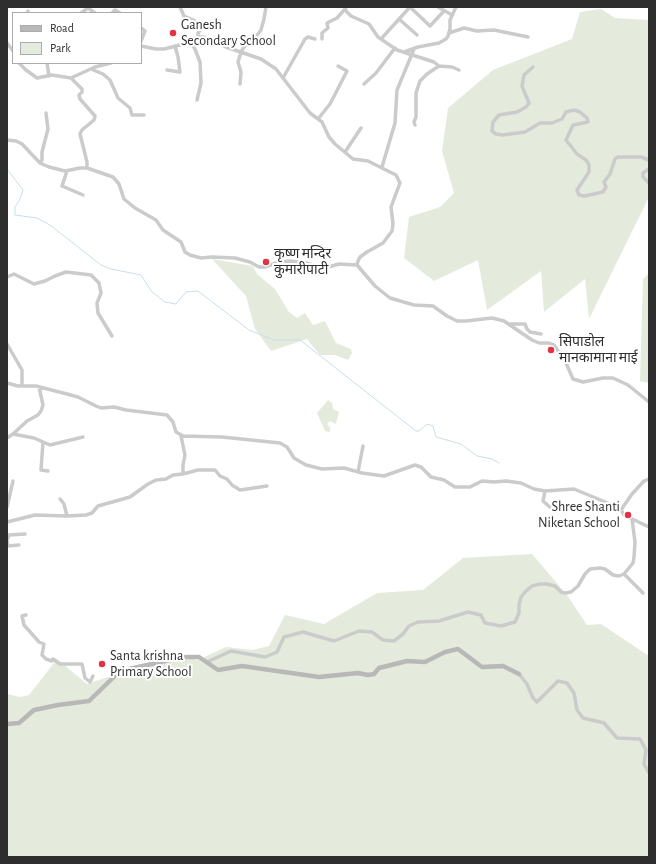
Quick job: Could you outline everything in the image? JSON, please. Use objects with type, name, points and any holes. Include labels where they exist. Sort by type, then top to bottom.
[{"type":"main road","points":[[7,724],[19,723],[34,710],[89,701],[120,671],[183,657],[199,657],[218,670],[242,666],[319,677],[358,673],[368,675],[374,674],[380,668],[407,661],[425,662],[445,652],[458,648],[482,667],[503,666],[519,674]]},
{"type":"street","points":[[180,7],[184,16],[200,22],[203,27],[198,33],[198,37]]},
{"type":"street","points":[[240,84],[241,72],[238,62],[241,52],[244,47],[256,38],[261,30],[266,7]]},
{"type":"street","points":[[381,39],[410,7],[430,26],[444,11]]},
{"type":"street","points":[[438,7],[452,15]]},
{"type":"street","points":[[404,52],[414,48],[439,43],[446,39],[449,33],[450,20],[456,7]]},
{"type":"street","points":[[82,12],[88,8],[94,12]]},
{"type":"street","points":[[322,39],[322,33],[328,28],[327,24],[337,18],[345,8],[351,16],[369,24],[378,37],[395,48],[434,62],[439,66],[452,67],[459,70]]},
{"type":"street","points":[[399,19],[417,35]]},
{"type":"street","points":[[449,33],[464,28],[477,31],[494,30],[507,34],[528,37]]},
{"type":"street","points":[[142,46],[160,49],[190,42],[198,37],[204,37],[266,62],[276,69],[310,113],[324,124],[332,141],[353,159],[365,160],[394,173],[400,181],[399,189],[391,207],[393,227],[383,243],[366,252],[360,258],[357,263],[358,265]]},
{"type":"street","points":[[283,78],[305,39],[308,37],[315,39]]},
{"type":"street","points":[[190,42],[195,49],[200,62],[202,83],[197,100]]},
{"type":"street","points":[[7,51],[9,45]]},
{"type":"street","points":[[167,70],[180,72],[175,46]]},
{"type":"street","points":[[364,84],[376,73],[395,48]]},
{"type":"street","points":[[382,167],[395,123],[397,90],[414,48]]},
{"type":"street","points":[[20,64],[35,77],[40,78],[49,76],[71,78],[91,68],[107,64]]},
{"type":"street","points":[[47,64],[49,76]]},
{"type":"street","points":[[318,119],[330,104],[347,71],[338,66]]},
{"type":"street","points":[[415,125],[416,93],[420,81],[439,66]]},
{"type":"street","points":[[533,67],[524,75],[522,86],[529,103],[526,107],[517,112],[499,115],[492,122],[492,131],[496,134],[525,132],[540,123],[552,123],[562,119],[566,112],[574,110],[580,112],[587,118],[588,122],[573,125],[566,140],[577,154],[586,160],[589,165],[589,172],[577,190],[579,195],[585,196],[603,192],[606,187],[604,182],[610,174],[615,159],[618,157],[641,157],[649,160]]},
{"type":"street","points":[[91,68],[103,74],[110,80],[118,98],[130,108],[132,115],[144,115]]},
{"type":"street","points":[[71,78],[82,89],[82,92],[79,95],[80,99],[95,116],[94,120],[82,130],[80,134],[87,162],[87,168]]},
{"type":"street","points":[[40,163],[48,129],[46,113]]},
{"type":"street","points":[[346,152],[361,128]]},
{"type":"street","points":[[7,140],[16,141],[22,144],[40,163],[59,170],[67,171],[87,168],[113,176],[119,184],[124,199],[134,208],[156,220],[163,230],[181,242],[185,252],[190,256],[201,258],[235,258],[250,262],[259,267],[265,267],[284,261],[306,263],[325,268],[339,264],[358,265],[375,286],[394,300],[414,305],[433,306],[457,321],[496,318],[509,324],[532,340],[539,343],[549,343],[554,345],[566,363],[571,376],[577,381],[583,382],[603,378],[613,378],[628,385],[649,402]]},
{"type":"street","points":[[649,169],[643,172],[643,177],[649,183]]},
{"type":"street","points":[[67,171],[62,186],[83,195]]},
{"type":"street","points":[[7,277],[14,274],[34,284],[46,282],[55,276],[66,272],[91,275],[99,283],[101,293],[97,303],[98,313],[112,336]]},
{"type":"street","points":[[509,324],[525,324],[530,332],[541,334]]},
{"type":"street","points":[[7,344],[22,370],[22,386]]},
{"type":"street","points":[[7,383],[13,386],[32,385],[40,387],[78,397],[96,406],[114,407],[167,415],[173,422],[176,432],[181,436],[222,437],[248,441],[273,442],[284,445],[294,458],[312,467],[327,470],[344,468],[384,476],[415,465],[421,467],[431,477],[444,480],[455,487],[470,487],[482,481],[506,481],[521,483],[534,489],[545,491],[574,489],[587,496],[612,505],[632,519],[649,527]]},
{"type":"street","points":[[7,438],[27,421],[38,415],[41,411],[43,405],[40,387]]},
{"type":"street","points":[[13,434],[34,438],[50,445],[83,437]]},
{"type":"street","points":[[181,436],[185,455],[183,474]]},
{"type":"street","points":[[43,442],[41,470],[48,471]]},
{"type":"street","points":[[358,472],[363,446]]},
{"type":"street","points":[[7,522],[35,514],[67,516],[86,515],[92,513],[98,506],[130,497],[156,480],[166,479],[173,475],[198,470],[214,470],[240,490],[267,486]]},
{"type":"street","points":[[621,510],[644,480],[649,479]]},
{"type":"street","points":[[7,507],[13,481]]},
{"type":"street","points":[[545,491],[543,501],[551,508]]},
{"type":"street","points":[[60,499],[64,504],[67,516]]},
{"type":"street","points":[[207,662],[231,651],[265,658],[277,652],[284,637],[303,632],[334,641],[359,631],[372,632],[382,640],[394,641],[403,634],[409,626],[418,622],[439,621],[468,612],[481,615],[485,623],[501,626],[514,622],[520,613],[519,605],[521,597],[532,586],[547,584],[555,586],[561,592],[566,593],[571,592],[578,586],[584,574],[590,569],[600,568],[619,576],[624,574],[633,563],[634,557],[635,542],[632,519]]},
{"type":"street","points":[[19,545],[7,546],[9,535],[25,534]]},
{"type":"street","points":[[624,574],[642,593]]},
{"type":"street","points":[[26,615],[22,616],[24,625],[39,642],[44,644],[42,655],[46,659],[52,661],[53,659],[60,664],[82,664],[85,678],[90,682],[93,676]]},
{"type":"street","points":[[519,674],[527,684],[533,698],[537,702],[558,681],[568,683],[574,693],[577,710],[583,718],[604,723],[617,738],[640,739],[646,750],[644,764],[649,773]]},
{"type":"green space","points":[[601,9],[615,18],[649,20],[649,197],[589,319],[585,279],[544,312],[541,271],[487,310],[478,260],[434,281],[404,258],[409,217],[440,207],[454,193],[442,151],[448,108],[493,70],[572,39],[580,12]]},
{"type":"green space","points":[[212,259],[253,266],[257,274],[275,289],[289,312],[297,318],[305,313],[313,325],[325,321],[336,343],[351,349],[352,353],[348,360],[335,355],[320,355],[307,339],[271,351],[255,329],[246,296]]},
{"type":"green space","points":[[649,273],[649,383],[640,381],[643,279]]},
{"type":"green space","points":[[328,400],[332,403],[333,409],[339,412],[336,424],[330,421],[327,424],[330,427],[330,432],[325,431],[317,413]]},
{"type":"green space","points":[[532,554],[567,595],[587,625],[601,624],[649,656],[649,857],[7,857],[7,694],[20,697],[29,695],[57,659],[87,684],[174,655],[198,660],[226,647],[252,650],[269,646],[285,615],[324,624],[377,593],[423,590],[463,558]]},
{"type":"waterway","points":[[7,169],[23,190],[15,207],[15,215],[37,218],[50,225],[101,265],[111,269],[141,275],[152,292],[165,302],[176,304],[186,292],[198,291],[249,330],[274,340],[300,340],[416,431],[419,431],[427,424],[433,426],[436,437],[461,444],[477,456],[492,459],[499,463]]},
{"type":"place","name":"Ganesh Secondary School","points":[[173,33]]},
{"type":"place","name":"कृष्ण मन्दिर कुमारीपाटी","points":[[266,262]]},
{"type":"place","name":"सिपाडोल मानकामाना माई","points":[[551,350]]},
{"type":"place","name":"Shree Shanti Niketan School","points":[[628,515]]},
{"type":"place","name":"Santa krishna Primary School","points":[[102,664]]}]
